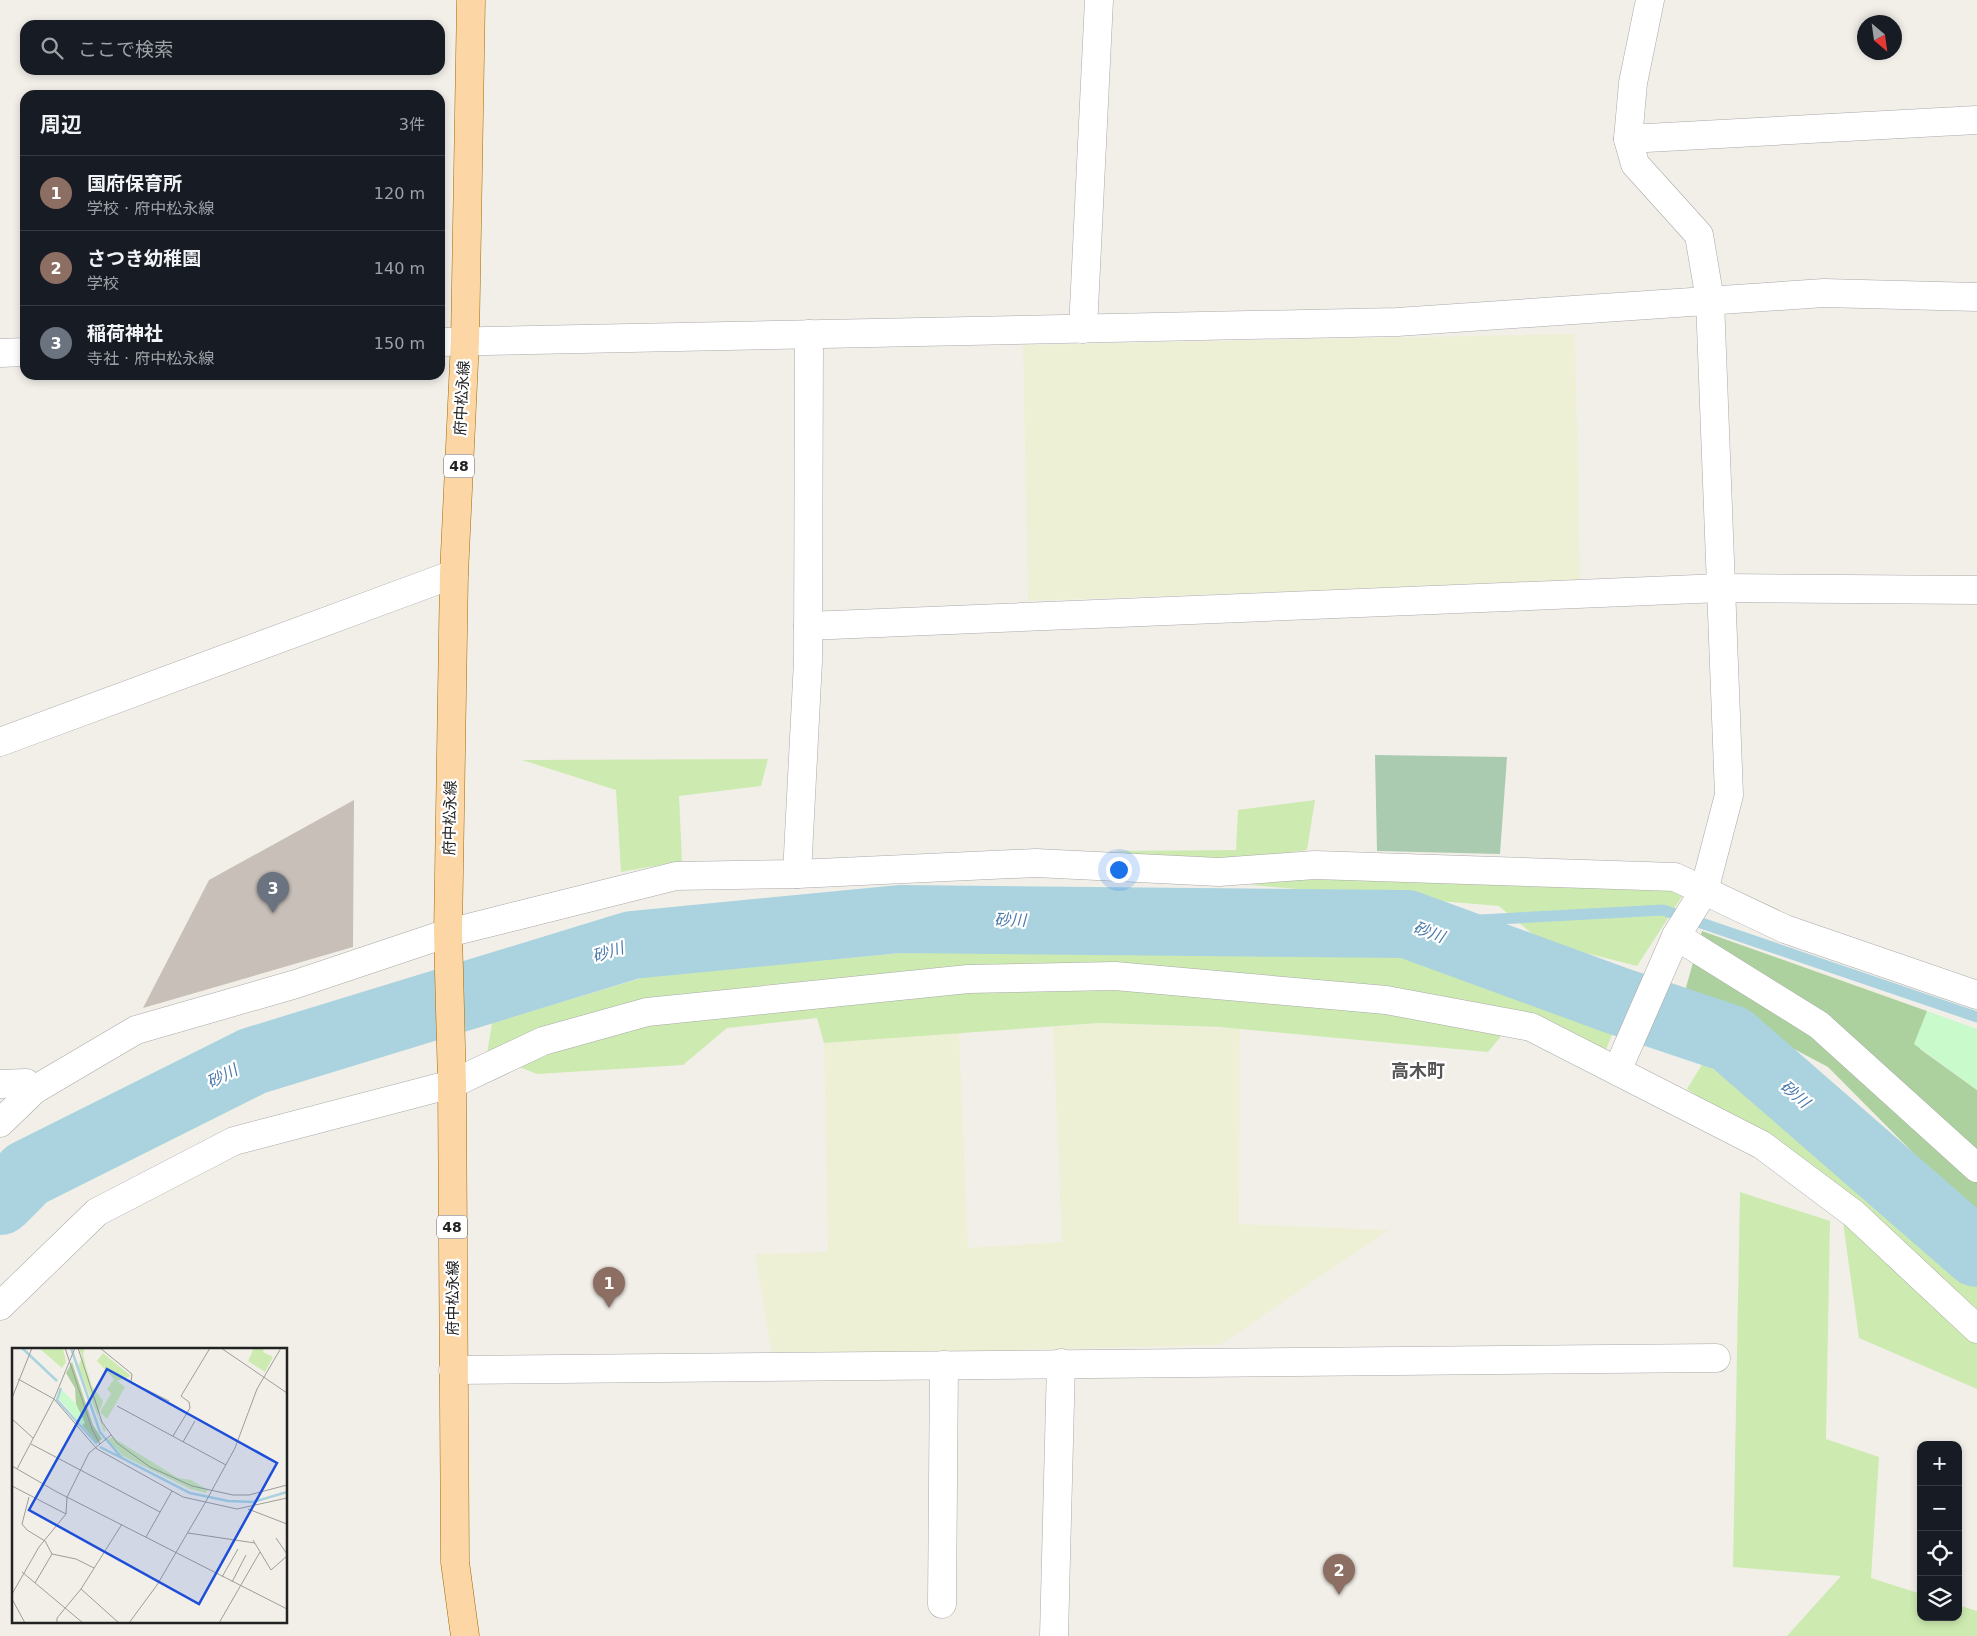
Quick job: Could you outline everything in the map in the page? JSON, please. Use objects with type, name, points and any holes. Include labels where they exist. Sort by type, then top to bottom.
[{"type":"main road","name":"府中松永線","points":[[465,1636],[455,1562],[452,1084],[448,933],[454,574],[453,342],[471,0]]},
{"type":"street","points":[[1083,328],[1099,0]]},
{"type":"street","points":[[1617,1071],[1676,936],[1704,891],[1729,795],[1710,300],[1698,234],[1635,164],[1628,139],[1633,82],[1650,0]]},
{"type":"street","points":[[1628,139],[1977,120]]},
{"type":"street","points":[[453,342],[1396,322],[1824,293],[1977,297]]},
{"type":"street","points":[[797,874],[808,626],[809,334]]},
{"type":"street","points":[[0,353],[20,352]]},
{"type":"street","points":[[0,742],[454,574]]},
{"type":"street","points":[[808,626],[1721,588],[1977,590]]},
{"type":"street","points":[[0,1123],[34,1090],[136,1030],[296,984],[448,933],[676,876],[797,874],[1036,863],[1219,872],[1315,865],[1674,877],[1785,929],[1977,995]]},
{"type":"street","points":[[1676,936],[1819,1025],[1977,1168]]},
{"type":"street","points":[[0,1306],[97,1212],[234,1141],[452,1084],[543,1041],[647,1012],[968,979],[1115,976],[1386,1000],[1530,1027],[1762,1145],[1854,1214],[1977,1329]]},
{"type":"street","points":[[0,1084],[26,1083],[34,1090]]},
{"type":"street","points":[[453,1370],[1716,1358]]},
{"type":"street","points":[[1054,1636],[1060,1363]]},
{"type":"street","points":[[942,1604],[944,1364]]},
{"type":"green space","points":[[1575,334],[1580,581],[1028,601],[1023,345]]},
{"type":"green space","points":[[1375,755],[1507,757],[1500,854],[1377,851]]},
{"type":"green space","points":[[768,759],[761,786],[679,796],[682,861],[621,872],[616,790],[522,760]]},
{"type":"green space","points":[[1315,800],[1307,850],[1210,864],[1115,851],[1236,850],[1238,810]]},
{"type":"green space","points":[[1315,875],[1671,887],[1685,892],[1637,966],[1542,942],[1499,906],[1250,885]]},
{"type":"green space","points":[[1702,931],[1927,1011],[1920,1049],[1977,1090],[1977,1217],[1828,1067],[1685,991]]},
{"type":"green space","points":[[1413,940],[1620,1016],[1605,1052],[1502,1035],[1488,1052],[1219,1027],[1100,1023],[824,1043],[817,1018],[727,1028],[683,1065],[537,1074],[487,1054],[492,1023],[645,977],[945,949],[1255,953]]},
{"type":"green space","points":[[1927,1011],[1977,1029],[1977,1090],[1914,1044]]},
{"type":"green space","points":[[1100,1023],[1240,1029],[1239,1224],[1389,1230],[1220,1345],[772,1356],[755,1254],[828,1252],[824,1043],[959,1032],[968,1248],[1062,1242],[1053,1027]]},
{"type":"green space","points":[[1703,1063],[1765,1101],[1911,1221],[1977,1279],[1977,1389],[1859,1338],[1838,1186],[1687,1089]]},
{"type":"green space","points":[[1740,1192],[1830,1221],[1826,1439],[1879,1457],[1871,1578],[1917,1593],[1917,1621],[1962,1621],[1962,1606],[1977,1611],[1977,1636],[1787,1636],[1841,1576],[1733,1567]]},
{"type":"building","points":[[354,800],[353,947],[143,1008],[209,880]]},
{"type":"waterway","points":[[1407,924],[1663,910],[1977,1017]]},
{"type":"waterway","name":"砂川","points":[[0,1201],[27,1174],[253,1061],[632,945],[900,919],[1407,924],[1615,1000],[1731,1039],[1977,1253]]},
{"type":"place","name":"稲荷神社","points":[[273,913]]},
{"type":"place","name":"国府保育所","points":[[609,1308]]},
{"type":"place","name":"さつき幼稚園","points":[[1339,1595]]},
{"type":"district","name":"高木町","points":[[1418,1070]]}]
